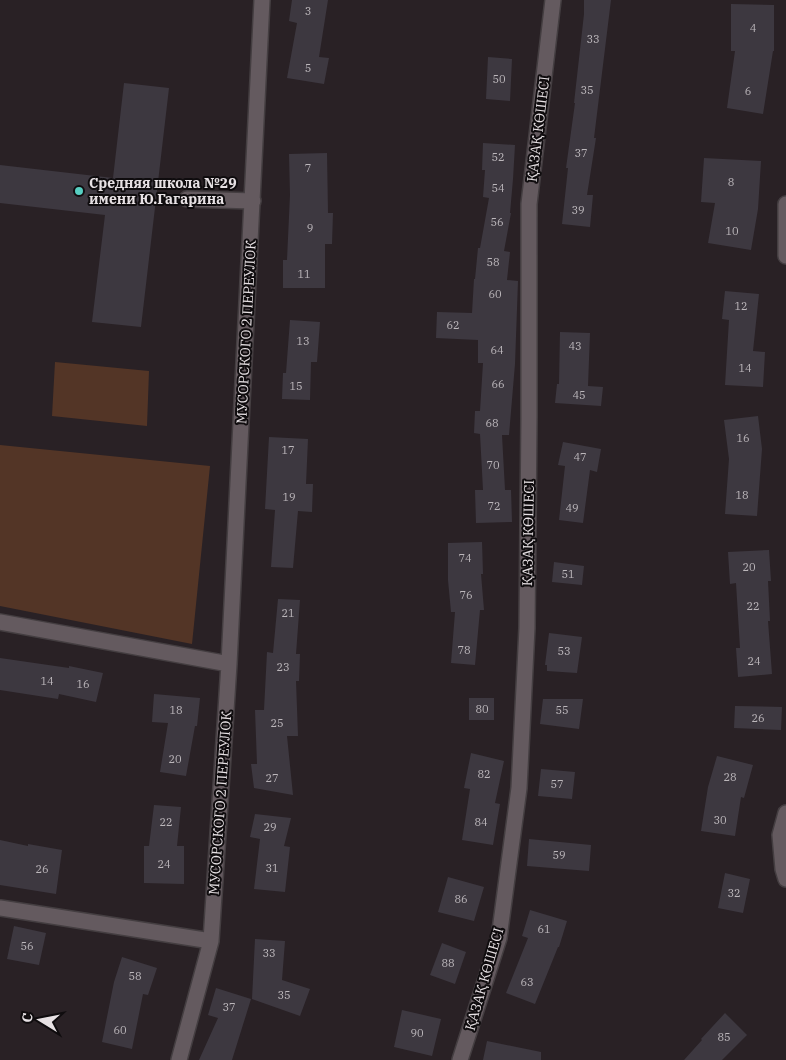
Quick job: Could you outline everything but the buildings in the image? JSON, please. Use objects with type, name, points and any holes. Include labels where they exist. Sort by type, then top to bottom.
[{"type":"street","name":"МУСОРСКОГО 2 ПЕРЕУЛОК","points":[[180,1060],[211,941],[229,664],[262,0]]},
{"type":"street","name":"ҚАЗАҚ КӨШЕСІ","points":[[460,1060],[499,938],[519,788],[527,628],[529,204],[553,0]]},
{"type":"street","points":[[187,199],[253,201]]},
{"type":"street","points":[[786,204],[786,256]]},
{"type":"street","points":[[0,622],[229,664]]},
{"type":"street","points":[[786,813],[780,835],[783,869],[786,879]]},
{"type":"street","points":[[0,908],[211,941]]},
{"type":"shaded area","points":[[55,362],[149,371],[147,426],[52,416]]},
{"type":"shaded area","points":[[0,445],[210,466],[192,644],[0,606]]},
{"type":"place","name":"Средняя школа №29 имени Ю.Гагарина","points":[[79,191]]}]
